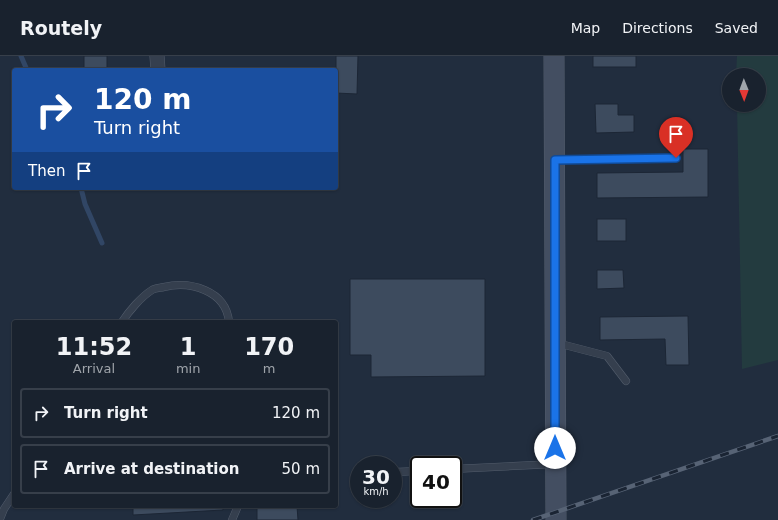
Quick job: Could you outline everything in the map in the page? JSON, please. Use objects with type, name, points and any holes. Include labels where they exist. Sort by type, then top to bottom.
[{"type":"street","points":[[157,56],[158,68]]},
{"type":"street","points":[[554,56],[556,520]]},
{"type":"lane","points":[[555,160],[676,158]]},
{"type":"lane","points":[[123,320],[129,311],[153,290],[176,285],[200,287],[218,298],[228,314],[229,320]]},
{"type":"lane","points":[[555,342],[607,356],[626,381]]},
{"type":"lane","points":[[462,469],[555,464]]},
{"type":"lane","points":[[0,520],[12,497]]},
{"type":"lane","points":[[232,520],[237,508]]},
{"type":"green space","points":[[737,56],[778,56],[778,360],[742,369],[737,112],[766,112],[766,68],[736,68]]},
{"type":"building","points":[[84,56],[107,56],[107,68],[84,68]]},
{"type":"building","points":[[336,56],[358,56],[357,94],[338,93],[338,68],[336,68]]},
{"type":"building","points":[[593,56],[636,56],[636,67],[593,67]]},
{"type":"building","points":[[595,104],[618,104],[618,115],[634,115],[634,132],[596,133]]},
{"type":"building","points":[[683,149],[708,149],[708,197],[597,198],[597,173],[683,172]]},
{"type":"building","points":[[597,219],[626,219],[626,241],[597,241]]},
{"type":"building","points":[[597,270],[623,270],[624,288],[597,289]]},
{"type":"building","points":[[350,279],[485,279],[485,376],[371,377],[371,355],[350,355]]},
{"type":"building","points":[[688,316],[689,365],[666,365],[665,339],[600,340],[600,317]]},
{"type":"building","points":[[133,508],[223,508],[223,510],[133,515]]},
{"type":"building","points":[[257,508],[297,508],[298,520],[257,520]]},
{"type":"waterway","points":[[21,56],[26,68]]},
{"type":"waterway","points":[[82,190],[85,204],[102,243]]},
{"type":"railway","points":[[533,520],[778,436]]},
{"type":"route","points":[[555,448],[555,160],[676,158]]}]
